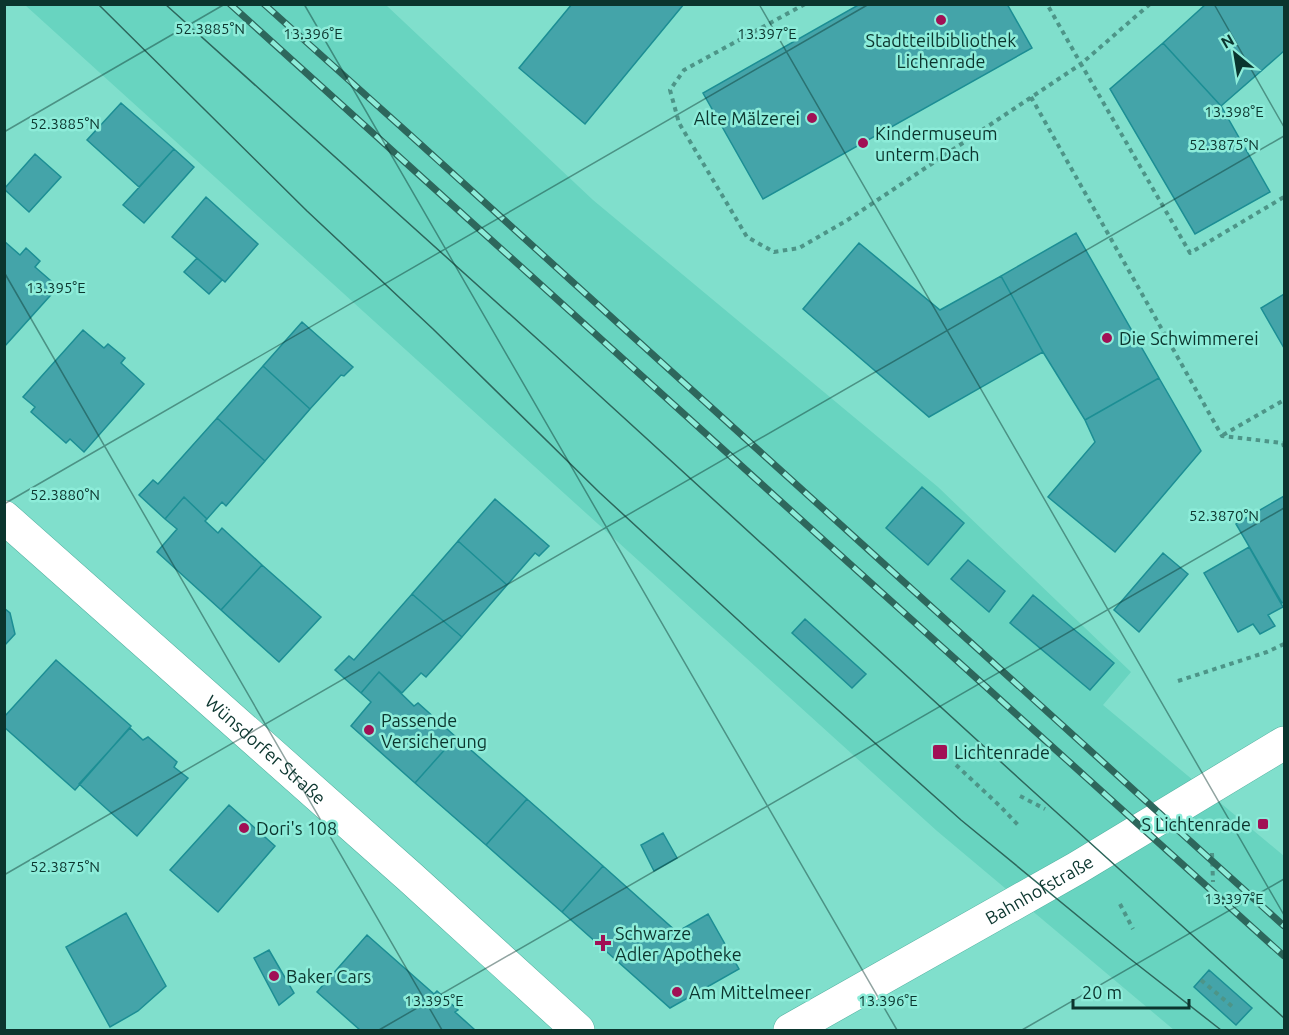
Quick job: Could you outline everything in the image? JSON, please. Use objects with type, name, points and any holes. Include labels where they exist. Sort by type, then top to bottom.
[{"type":"street","name":"Wünsdorfer Straße","points":[[4,517],[410,877],[578,1030]]},
{"type":"street","name":"Bahnhofstraße","points":[[790,1030],[1077,868],[1284,743]]},
{"type":"path","points":[[805,4],[684,70],[670,90],[679,123],[747,237],[774,252],[799,248],[846,220],[1081,64],[1150,4]]},
{"type":"path","points":[[1047,4],[1190,253],[1284,197]]},
{"type":"path","points":[[1031,97],[1222,436]]},
{"type":"path","points":[[1222,436],[1284,400]]},
{"type":"path","points":[[1222,436],[1282,443],[1284,447]]},
{"type":"path","points":[[1178,681],[1267,652],[1284,644]]},
{"type":"path","points":[[957,765],[1018,825]]},
{"type":"path","points":[[1020,796],[1045,809]]},
{"type":"path","points":[[1212,853],[1213,882]]},
{"type":"path","points":[[1120,904],[1133,929]]},
{"type":"path","points":[[1201,980],[1234,1008]]},
{"type":"shaded area","points":[[25,5],[386,5],[593,200],[938,487],[1131,672],[1103,705],[1284,856],[1284,1030],[1174,1030],[937,831]]},
{"type":"building","points":[[572,4],[684,4],[585,124],[519,68]]},
{"type":"building","name":"Alte Mälzerei","points":[[860,4],[1007,4],[1032,48],[763,199],[703,93]]},
{"type":"building","points":[[1206,4],[1284,4],[1284,51],[1221,106],[1163,43]]},
{"type":"building","points":[[1163,43],[1221,106],[1270,192],[1195,234],[1110,89]]},
{"type":"building","points":[[121,103],[174,149],[139,187],[87,140]]},
{"type":"building","points":[[174,149],[194,167],[144,223],[123,205]]},
{"type":"building","points":[[35,154],[61,177],[29,212],[4,189]]},
{"type":"building","points":[[206,197],[258,244],[225,282],[172,237]]},
{"type":"building","points":[[1076,233],[1159,378],[1085,420],[1043,352],[1001,276]]},
{"type":"building","points":[[4,241],[20,255],[26,248],[40,261],[35,267],[58,287],[4,347]]},
{"type":"building","points":[[859,243],[940,310],[1001,276],[1043,352],[929,417],[803,309]]},
{"type":"building","points":[[197,258],[222,280],[209,294],[184,272]]},
{"type":"building","points":[[1284,294],[1284,348],[1261,308]]},
{"type":"building","points":[[302,322],[353,367],[344,376],[341,375],[310,409],[263,366]]},
{"type":"building","points":[[83,330],[104,348],[108,344],[125,358],[121,363],[144,384],[84,452],[70,439],[66,443],[31,412],[35,407],[23,397]]},
{"type":"building","points":[[263,366],[310,409],[265,461],[217,418]]},
{"type":"building","points":[[1159,378],[1201,451],[1115,552],[1048,497],[1095,442],[1085,420]]},
{"type":"building","points":[[217,418],[265,461],[226,506],[222,502],[207,519],[184,497],[165,519],[139,495],[153,480],[158,484]]},
{"type":"building","points":[[922,487],[964,523],[928,565],[886,528]]},
{"type":"building","points":[[1284,496],[1284,602],[1282,603],[1236,524]]},
{"type":"building","points":[[184,497],[218,533],[222,528],[262,565],[221,610],[157,552],[177,529],[165,519]]},
{"type":"building","points":[[495,499],[549,546],[539,556],[535,553],[507,585],[458,541]]},
{"type":"building","points":[[458,541],[507,585],[462,637],[412,594]]},
{"type":"building","points":[[1249,547],[1283,607],[1268,615],[1275,626],[1260,634],[1253,624],[1238,632],[1204,573]]},
{"type":"building","points":[[1163,553],[1188,574],[1139,632],[1114,610]]},
{"type":"building","points":[[968,560],[1005,591],[989,612],[951,579]]},
{"type":"building","points":[[262,565],[321,617],[279,662],[221,610]]},
{"type":"building","points":[[412,594],[462,637],[426,677],[421,673],[402,693],[379,672],[361,693],[335,670],[349,656],[354,660]]},
{"type":"building","points":[[1033,595],[1114,663],[1090,690],[1010,623]]},
{"type":"building","points":[[4,608],[10,613],[15,634],[4,646]]},
{"type":"building","points":[[805,619],[866,674],[852,688],[792,633]]},
{"type":"building","points":[[56,660],[131,726],[75,790],[4,727],[4,717]]},
{"type":"building","points":[[379,672],[414,706],[418,703],[456,737],[415,783],[351,726],[371,702],[361,693]]},
{"type":"building","points":[[130,728],[143,740],[148,737],[177,762],[174,767],[188,778],[137,836],[79,784]]},
{"type":"building","points":[[456,737],[527,799],[486,845],[415,783]]},
{"type":"building","points":[[527,799],[603,866],[562,912],[486,845]]},
{"type":"building","points":[[229,805],[275,846],[218,912],[170,870]]},
{"type":"building","points":[[663,833],[677,858],[654,871],[641,845]]},
{"type":"building","points":[[603,866],[677,932],[708,914],[739,969],[670,1008],[562,912]]},
{"type":"building","points":[[126,913],[166,986],[138,1011],[110,1027],[66,947]]},
{"type":"building","points":[[367,935],[434,994],[437,991],[475,1030],[360,1030],[317,992]]},
{"type":"building","name":"Baker Cars","points":[[269,950],[294,993],[279,1005],[254,958]]},
{"type":"building","points":[[1209,970],[1252,1008],[1236,1025],[1194,987]]},
{"type":"tram line","points":[[98,4],[307,211],[433,329],[600,493],[762,642],[961,820],[1221,1030]]},
{"type":"tram line","points":[[165,4],[554,354],[1284,1018]]},
{"type":"railway","points":[[230,4],[1284,956]]},
{"type":"railway","points":[[264,4],[1284,926]]},
{"type":"place","name":"Stadtteilbibliothek Lichenrade","points":[[941,20]]},
{"type":"place","name":"Alte Mälzerei","points":[[812,118]]},
{"type":"place","name":"Kindermuseum unterm Dach","points":[[863,143]]},
{"type":"place","name":"Die Schwimmerei","points":[[1107,338]]},
{"type":"place","name":"Passende Versicherung","points":[[369,730]]},
{"type":"place","name":"Lichtenrade","points":[[940,752]]},
{"type":"place","name":"S Lichtenrade","points":[[1263,824]]},
{"type":"place","name":"Dori's 108","points":[[244,828]]},
{"type":"place","name":"Schwarze Adler Apotheke","points":[[603,943]]},
{"type":"place","name":"Baker Cars","points":[[274,976]]},
{"type":"place","name":"Am Mittelmeer","points":[[677,992]]}]
